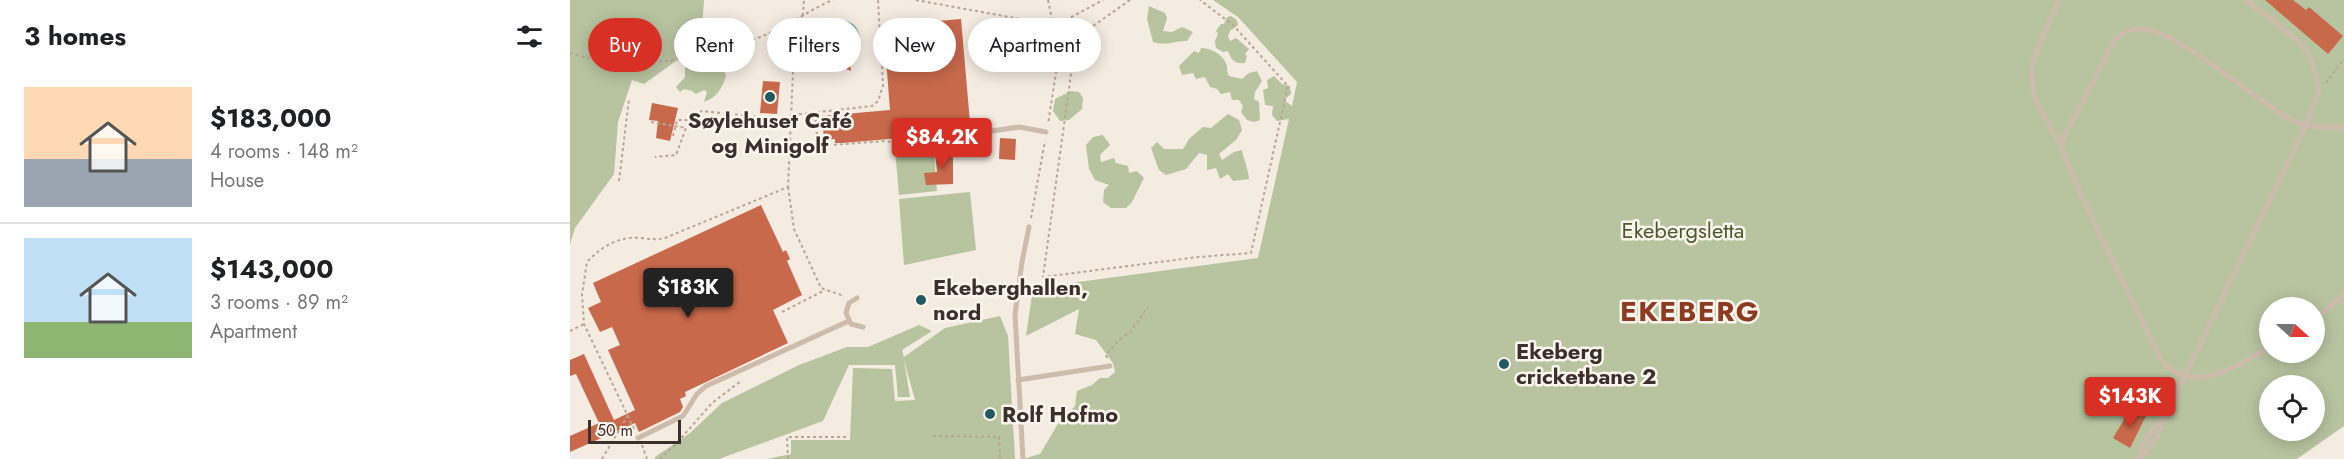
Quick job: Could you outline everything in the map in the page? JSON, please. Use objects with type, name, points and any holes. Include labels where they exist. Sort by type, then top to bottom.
[{"type":"lane","points":[[2059,0],[2040,43],[2031,71],[2035,99],[2060,144],[2082,197],[2161,360],[2171,372],[2200,379],[2232,368],[2259,353]]},
{"type":"lane","points":[[2139,459],[2151,449],[2157,438],[2165,417],[2306,125],[2319,90],[2312,62],[2306,50],[2296,39],[2246,0]]},
{"type":"lane","points":[[2060,144],[2115,40],[2136,29],[2160,34],[2185,46],[2266,105],[2295,122],[2306,125],[2344,127]]},
{"type":"lane","points":[[974,129],[985,132],[1019,127],[1046,132]]},
{"type":"lane","points":[[906,146],[967,141],[977,139],[985,132]]},
{"type":"lane","points":[[1023,459],[1015,315],[1029,227]]},
{"type":"lane","points":[[2325,311],[2344,295]]},
{"type":"lane","points":[[854,299],[846,308],[849,321],[855,327],[863,327]]},
{"type":"lane","points":[[638,438],[682,416],[697,394],[706,386],[849,321]]},
{"type":"lane","points":[[1018,380],[1110,366]]},
{"type":"lane","points":[[2139,459],[2142,444],[2148,433],[2165,417]]},
{"type":"path","points":[[803,16],[804,0]]},
{"type":"path","points":[[799,18],[832,0]]},
{"type":"path","points":[[793,115],[872,106],[878,101],[883,86],[878,0]]},
{"type":"path","points":[[916,0],[1015,18]]},
{"type":"path","points":[[1048,0],[1052,18]]},
{"type":"path","points":[[1070,18],[1103,0]]},
{"type":"path","points":[[1130,0],[1076,38],[1043,277],[1198,256],[1251,253],[1288,86],[1233,25],[1200,0]]},
{"type":"path","points":[[570,53],[599,61],[647,63],[699,54],[767,33]]},
{"type":"path","points":[[2319,90],[2344,59]]},
{"type":"path","points":[[794,72],[788,187],[794,230],[821,288],[854,299]]},
{"type":"path","points":[[619,181],[629,99]]},
{"type":"path","points":[[673,136],[677,120],[691,120],[702,111],[792,122]]},
{"type":"path","points":[[815,114],[818,146],[885,141],[906,146]]},
{"type":"path","points":[[651,122],[686,128],[676,155],[655,156]]},
{"type":"path","points":[[647,459],[584,324],[582,294],[587,262],[611,242],[630,238],[653,241],[665,238],[788,187]]},
{"type":"path","points":[[782,312],[825,290]]},
{"type":"path","points":[[1110,366],[1106,355],[1120,339],[1130,332],[1148,307]]},
{"type":"path","points":[[570,331],[584,324]]},
{"type":"path","points":[[660,459],[712,403],[731,390],[745,376]]},
{"type":"path","points":[[602,459],[628,415]]},
{"type":"path","points":[[933,436],[999,437],[1000,459]]},
{"type":"path","points":[[788,459],[788,438],[848,437]]},
{"type":"green space","points":[[570,0],[704,0],[703,18],[674,18],[674,62],[662,71],[662,18],[588,18],[588,72],[661,72],[644,84],[632,80],[618,122],[614,174],[575,228],[570,244]]},
{"type":"green space","name":"Ekebergsletta","points":[[1213,0],[2344,0],[2344,426],[2325,439],[2325,375],[2259,375],[2259,441],[2323,441],[2297,459],[1022,459],[1040,454],[1059,422],[1075,406],[1077,391],[1092,385],[1100,378],[1108,378],[1115,372],[1113,363],[1096,340],[1075,334],[1079,309],[1026,336],[1033,288],[1258,258],[1289,119],[1277,121],[1272,115],[1273,106],[1265,105],[1263,90],[1268,88],[1267,80],[1274,76],[1282,84],[1290,86],[1291,94],[1284,100],[1292,106],[1297,82],[1238,17]]},
{"type":"green space","points":[[1149,6],[1165,13],[1167,18],[1163,31],[1172,32],[1182,27],[1193,32],[1187,41],[1153,42],[1147,19]]},
{"type":"green space","points":[[1231,16],[1237,20],[1238,25],[1230,31],[1228,37],[1230,41],[1236,38],[1249,49],[1245,54],[1247,56],[1245,63],[1236,62],[1228,51],[1223,52],[1216,48],[1215,41],[1218,34],[1216,31],[1221,24],[1224,24],[1227,17]]},
{"type":"green space","points":[[1201,48],[1209,49],[1220,55],[1227,66],[1229,76],[1242,79],[1249,73],[1257,71],[1262,81],[1255,92],[1254,99],[1259,102],[1260,120],[1254,122],[1247,120],[1241,112],[1243,106],[1239,100],[1232,100],[1230,92],[1221,94],[1217,89],[1210,87],[1205,77],[1196,79],[1193,73],[1182,75],[1179,66],[1194,51],[1199,53]]},
{"type":"green space","points":[[685,72],[724,72],[726,76],[718,92],[704,102],[707,92],[704,90],[696,94],[684,89],[680,92],[676,87],[685,77]]},
{"type":"green space","points":[[1071,91],[1079,92],[1083,98],[1082,109],[1069,120],[1060,121],[1053,111],[1055,99]]},
{"type":"green space","points":[[1228,114],[1239,120],[1242,130],[1236,140],[1219,154],[1222,160],[1242,150],[1249,179],[1233,181],[1228,174],[1220,179],[1216,168],[1207,170],[1207,155],[1199,153],[1186,169],[1166,175],[1159,170],[1151,148],[1157,142],[1164,149],[1183,149],[1189,139],[1203,127],[1211,128]]},
{"type":"green space","points":[[1103,135],[1110,145],[1100,155],[1101,162],[1114,158],[1116,163],[1128,166],[1129,173],[1137,171],[1144,178],[1132,202],[1126,208],[1111,208],[1103,202],[1104,190],[1109,185],[1095,180],[1089,169],[1086,145],[1093,137]]},
{"type":"green space","points":[[933,146],[937,191],[899,195],[895,149]]},
{"type":"green space","points":[[970,192],[976,250],[904,265],[899,199]]},
{"type":"green space","points":[[1000,316],[1008,336],[1015,459],[767,459],[791,454],[791,440],[850,440],[853,368],[892,369],[895,401],[915,400],[904,360],[910,397],[898,397],[895,365],[849,365],[823,421],[719,459],[655,459],[690,433],[722,403],[799,365],[847,347],[868,347],[919,325],[932,331],[902,350],[904,357],[945,328]]},
{"type":"building","points":[[2265,0],[2293,0],[2306,10],[2309,7],[2343,36],[2328,54]]},
{"type":"building","points":[[956,19],[961,19],[971,134],[936,140],[912,140],[912,137],[835,143],[835,139],[824,140],[822,116],[890,110],[887,72],[956,72]]},
{"type":"building","name":"Søylehuset Café og Minigolf","points":[[763,81],[780,82],[777,114],[760,113]]},
{"type":"building","points":[[652,103],[678,108],[670,141],[656,138],[658,121],[649,120]]},
{"type":"building","points":[[1000,138],[1016,139],[1015,160],[999,159]]},
{"type":"building","points":[[953,148],[953,184],[926,185],[924,173],[937,172],[935,150]]},
{"type":"building","points":[[761,205],[783,252],[786,250],[790,259],[787,261],[802,295],[773,310],[788,343],[685,392],[686,396],[680,399],[683,407],[680,412],[639,432],[635,423],[570,452],[570,436],[599,423],[576,374],[570,376],[570,360],[584,354],[614,420],[635,410],[608,350],[620,345],[612,327],[600,332],[588,308],[601,302],[593,283]]},
{"type":"building","points":[[2131,408],[2146,416],[2130,448],[2113,438]]},
{"type":"place","name":"Søylehuset Café og Minigolf","points":[[770,97]]},
{"type":"place","name":"Ekeberghallen, nord","points":[[921,300]]},
{"type":"place","name":"Ekeberg cricketbane 2","points":[[1504,364]]},
{"type":"place","name":"Rolf Hofmo","points":[[990,414]]},
{"type":"district","name":"EKEBERG","points":[[1690,311]]}]
